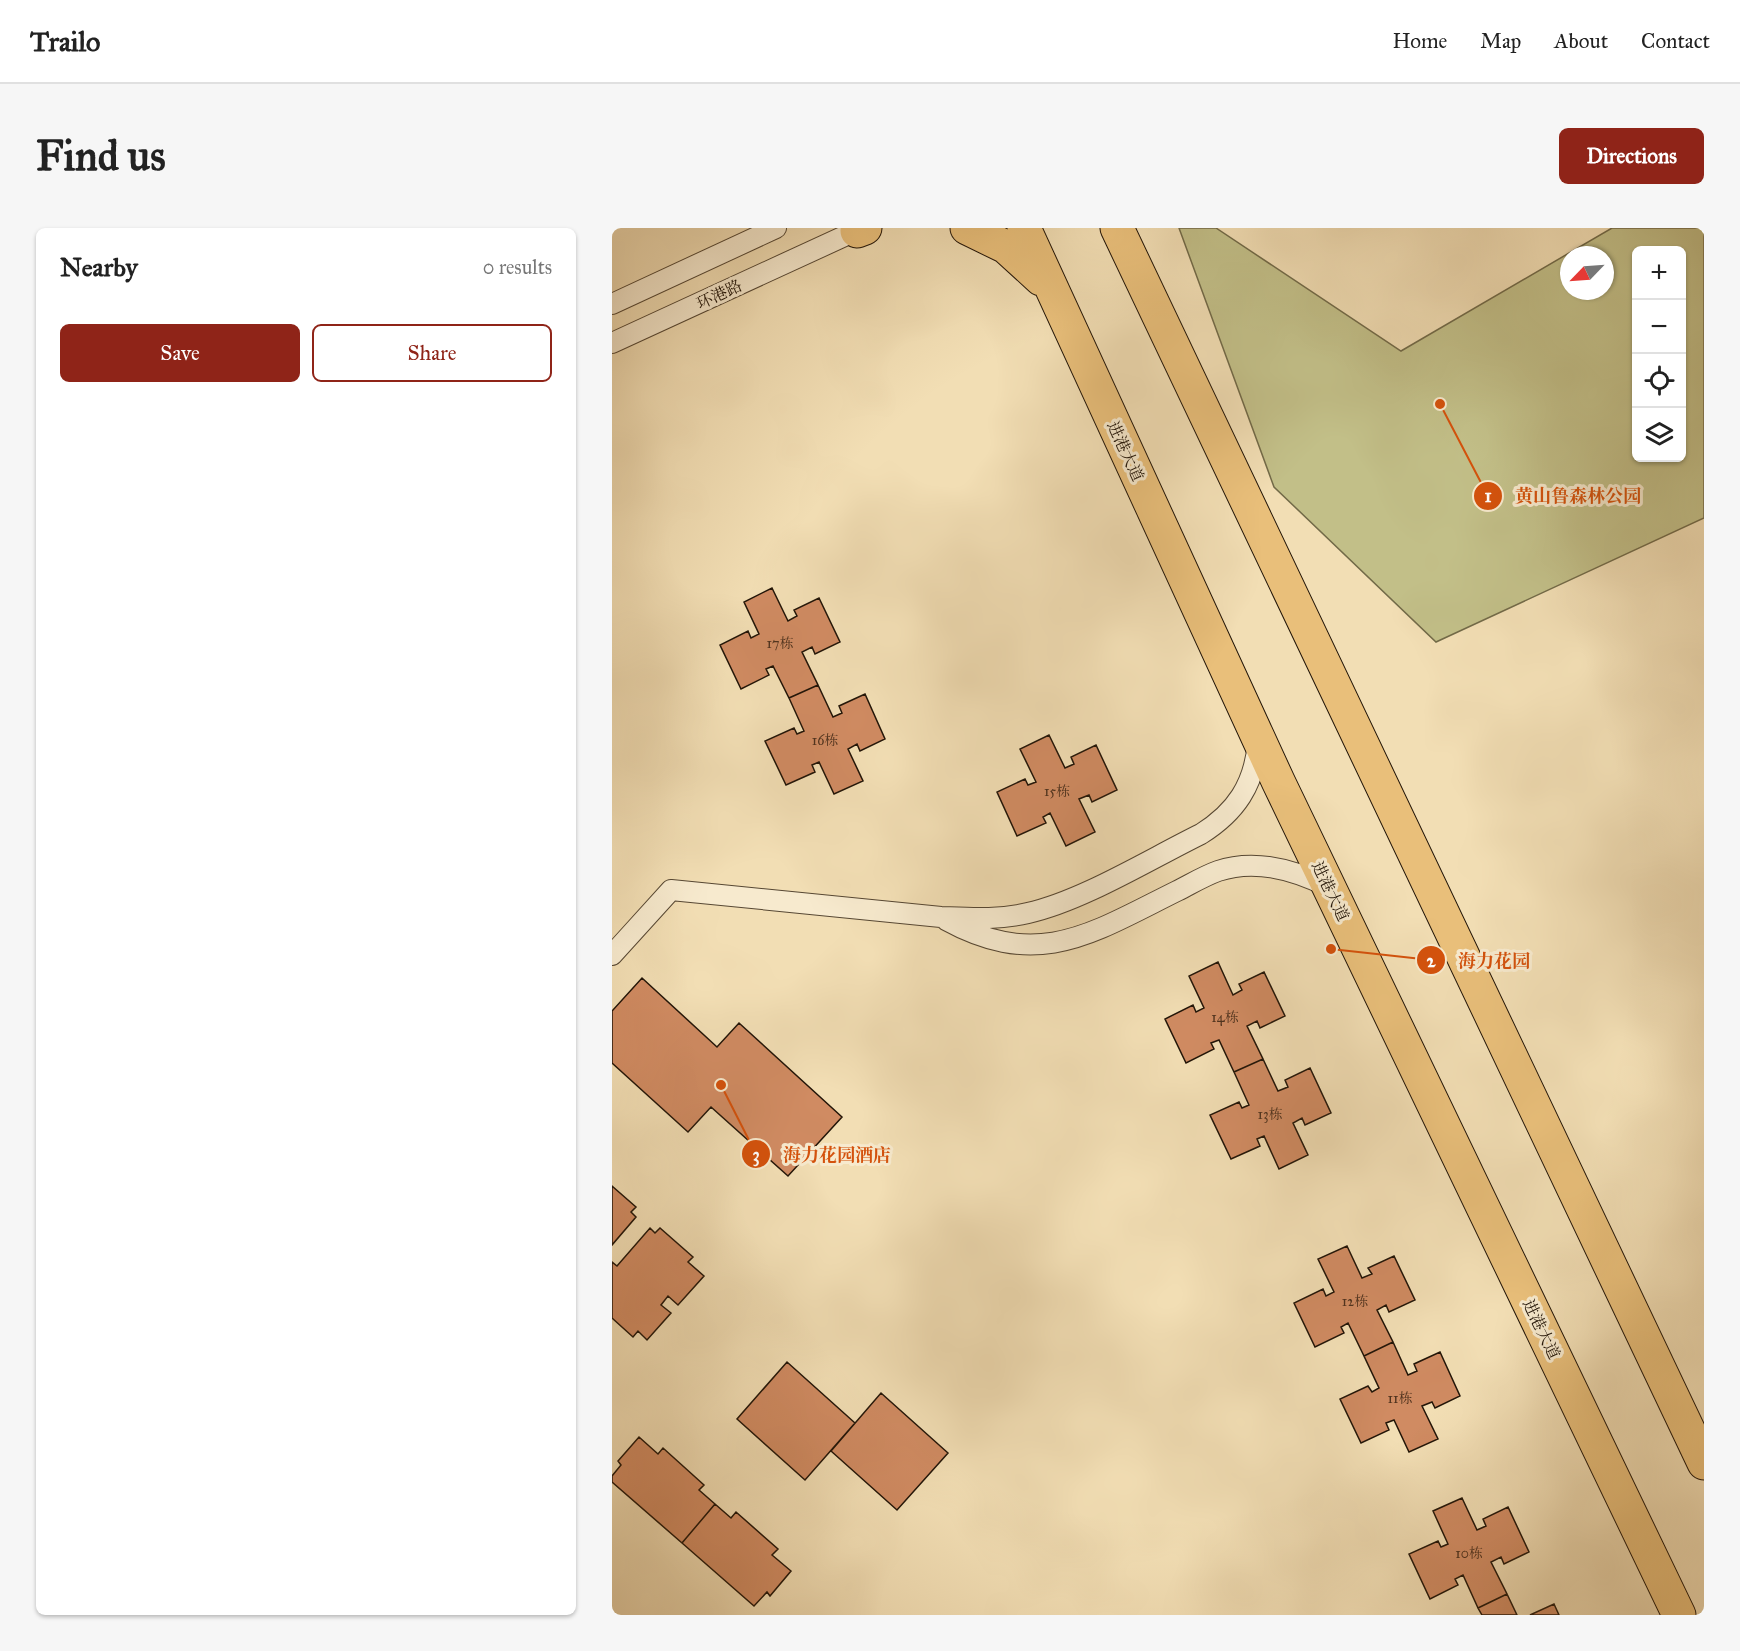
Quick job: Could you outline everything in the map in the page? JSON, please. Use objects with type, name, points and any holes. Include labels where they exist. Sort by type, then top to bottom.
[{"type":"highway","points":[[967,228],[987,236],[1023,260],[1051,292],[1062,311]]},
{"type":"highway","name":"进港大道","points":[[1024,228],[1259,739],[1679,1615]]},
{"type":"highway","points":[[1117,228],[1704,1463]]},
{"type":"street","points":[[612,304],[776,228]]},
{"type":"street","name":"环港路","points":[[612,343],[849,232]]},
{"type":"street","points":[[612,955],[671,890],[941,917],[985,919],[1029,913],[1070,898],[1221,822],[1237,805],[1249,785],[1256,763],[1259,739]]},
{"type":"street","points":[[941,917],[968,932],[997,942],[1028,946],[1059,943],[1089,934],[1219,870],[1247,866],[1276,867],[1304,874],[1329,887]]},
{"type":"shaded area","points":[[1179,228],[1216,228],[1401,351],[1560,258],[1560,300],[1614,300],[1614,246],[1581,246],[1612,228],[1704,228],[1704,518],[1436,642],[1274,487]]},
{"type":"building","points":[[772,588],[788,621],[797,616],[794,610],[819,598],[840,642],[815,654],[812,647],[802,652],[818,685],[789,698],[773,666],[766,669],[769,675],[741,689],[720,645],[748,631],[751,638],[759,634],[744,602]]},
{"type":"building","points":[[818,685],[833,717],[842,713],[839,706],[865,694],[885,739],[860,751],[857,744],[848,749],[863,781],[834,794],[819,762],[812,765],[815,772],[786,785],[765,741],[794,728],[797,734],[804,731],[789,698]]},
{"type":"building","points":[[1049,735],[1065,768],[1074,764],[1071,757],[1096,745],[1117,790],[1092,802],[1089,795],[1079,799],[1095,832],[1066,846],[1050,813],[1043,817],[1046,823],[1017,836],[997,792],[1025,779],[1028,785],[1036,782],[1020,749]]},
{"type":"building","points":[[1218,962],[1233,995],[1242,990],[1239,984],[1264,972],[1285,1016],[1260,1028],[1257,1021],[1247,1026],[1263,1059],[1234,1072],[1219,1040],[1211,1043],[1214,1049],[1186,1063],[1165,1019],[1193,1005],[1196,1012],[1204,1008],[1189,976]]},
{"type":"building","points":[[642,978],[717,1047],[739,1023],[842,1117],[788,1176],[711,1107],[688,1132],[612,1063],[612,1011]]},
{"type":"building","points":[[1263,1059],[1278,1091],[1288,1087],[1285,1080],[1310,1068],[1331,1113],[1305,1125],[1302,1118],[1293,1123],[1308,1155],[1279,1169],[1264,1136],[1257,1139],[1260,1146],[1231,1159],[1210,1115],[1239,1102],[1242,1108],[1249,1105],[1234,1072]]},
{"type":"building","points":[[612,1186],[636,1207],[631,1212],[636,1217],[612,1245]]},
{"type":"building","points":[[650,1228],[655,1233],[660,1228],[693,1257],[688,1262],[704,1276],[678,1305],[668,1296],[661,1305],[671,1313],[647,1340],[638,1331],[633,1337],[612,1318],[612,1262],[617,1266]]},
{"type":"building","points":[[1347,1246],[1362,1278],[1372,1274],[1368,1268],[1394,1256],[1415,1300],[1389,1312],[1386,1305],[1377,1310],[1393,1342],[1364,1356],[1348,1323],[1341,1327],[1344,1333],[1315,1347],[1294,1303],[1323,1289],[1326,1296],[1334,1292],[1318,1259]]},
{"type":"building","points":[[1393,1342],[1408,1375],[1417,1371],[1414,1364],[1440,1352],[1460,1396],[1435,1408],[1432,1402],[1422,1406],[1438,1439],[1409,1452],[1394,1420],[1386,1423],[1389,1430],[1361,1443],[1340,1399],[1368,1386],[1372,1392],[1379,1388],[1364,1356]]},
{"type":"building","points":[[787,1362],[855,1423],[805,1480],[737,1419]]},
{"type":"building","points":[[881,1393],[948,1453],[897,1510],[831,1451]]},
{"type":"building","points":[[639,1437],[658,1454],[663,1448],[704,1485],[699,1490],[715,1504],[682,1543],[612,1482],[612,1476],[621,1465],[618,1461]]},
{"type":"building","points":[[1462,1498],[1477,1530],[1486,1526],[1483,1519],[1508,1507],[1529,1552],[1504,1564],[1501,1557],[1491,1562],[1507,1594],[1478,1608],[1463,1575],[1455,1579],[1458,1585],[1430,1599],[1409,1554],[1438,1541],[1441,1547],[1448,1544],[1433,1511]]},
{"type":"building","points":[[715,1504],[731,1518],[736,1512],[778,1549],[772,1555],[791,1571],[770,1596],[767,1592],[754,1606],[682,1543]]},
{"type":"building","points":[[1507,1594],[1517,1615],[1482,1615],[1478,1608]]},
{"type":"building","points":[[1554,1604],[1559,1615],[1530,1615]]},
{"type":"place","name":"黄山鲁森林公园","points":[[1440,404]]},
{"type":"place","name":"海力花园","points":[[1331,949]]},
{"type":"place","name":"海力花园酒店","points":[[721,1085]]}]
